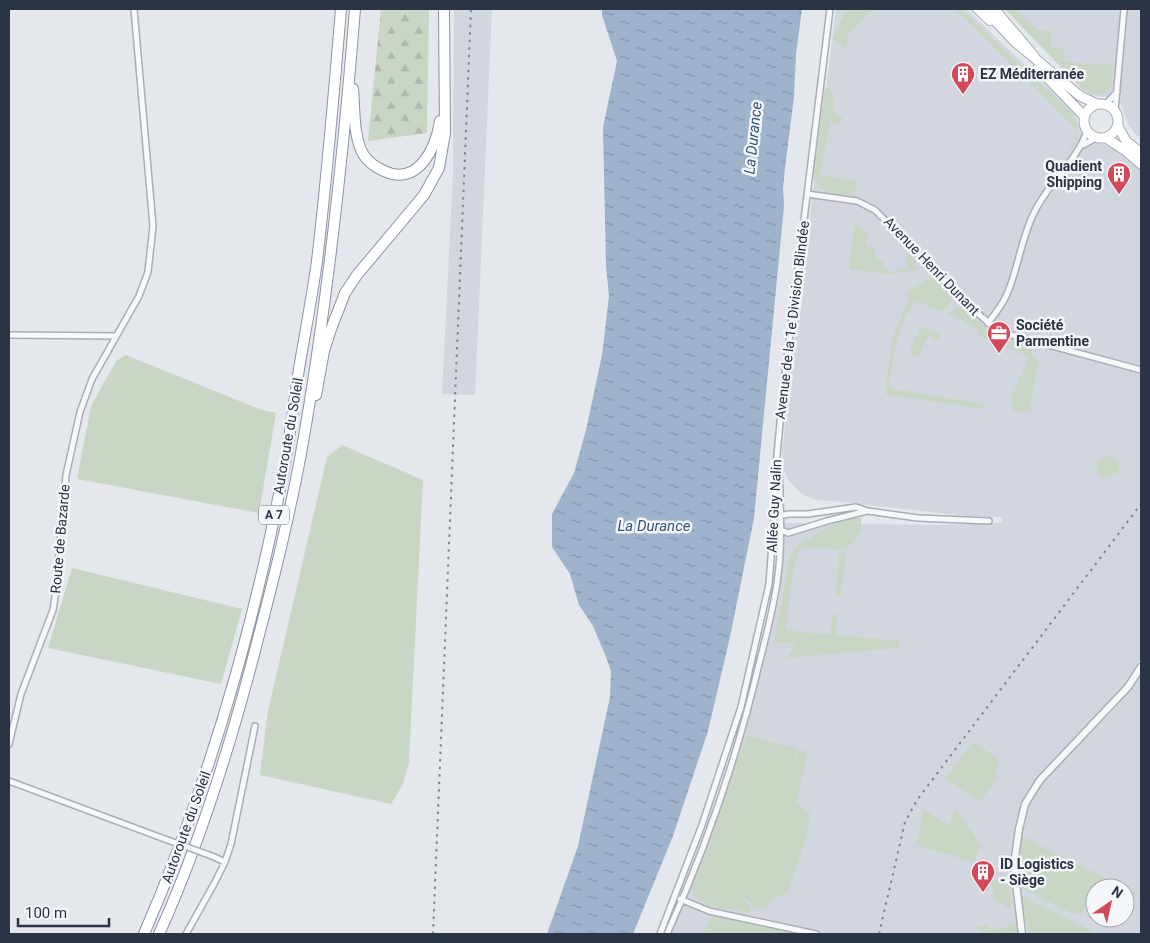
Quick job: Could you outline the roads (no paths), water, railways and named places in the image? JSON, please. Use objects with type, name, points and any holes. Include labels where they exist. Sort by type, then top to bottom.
[{"type":"highway","points":[[334,9],[335,79]]},
{"type":"highway","name":"Autoroute du Soleil","points":[[144,934],[165,886],[200,791],[229,695],[260,578],[284,468],[316,262],[341,9]]},
{"type":"highway","name":"Autoroute du Soleil","points":[[159,934],[178,892],[213,796],[243,700],[275,574],[300,459],[331,255],[355,9]]},
{"type":"highway","points":[[351,61],[356,137],[364,155],[374,166],[388,173],[402,175],[414,171],[429,156],[434,146],[440,122],[438,9]]},
{"type":"highway","points":[[300,459],[310,430],[324,351],[345,293],[357,275],[424,195],[439,168],[445,134],[444,9]]},
{"type":"main road","points":[[977,9],[1080,96],[1115,110],[1118,126],[1126,141],[1141,153]]},
{"type":"main road","points":[[984,9],[1084,116]]},
{"type":"main road","points":[[995,9],[1032,51],[1036,60]]},
{"type":"main road","points":[[1101,104],[1087,110],[1084,116],[1087,131],[1096,138],[1106,138],[1118,126]]},
{"type":"main road","points":[[1106,138],[1141,164]]},
{"type":"street","name":"Route de Bazarde","points":[[9,744],[21,694],[53,610],[56,597],[65,482],[75,429],[90,385],[139,296],[148,272],[153,226],[134,9]]},
{"type":"street","name":"Avenue de la 1e Division Blindée","points":[[778,447],[830,9]]},
{"type":"street","points":[[1115,110],[1124,9]]},
{"type":"street","points":[[1101,104],[1117,91]]},
{"type":"street","points":[[988,322],[1007,295],[1022,242],[1034,212],[1050,187],[1083,145],[1087,131]]},
{"type":"street","points":[[1083,145],[1096,138]]},
{"type":"street","name":"Avenue Henri Dunant","points":[[807,194],[857,201],[875,210],[961,298],[988,322],[1004,333],[1141,370]]},
{"type":"street","points":[[9,335],[116,336]]},
{"type":"street","name":"Allée Guy Nalin","points":[[667,934],[708,832],[737,747],[775,598],[780,546],[778,447]]},
{"type":"street","name":"Allée Guy Nalin","points":[[660,934],[702,825],[741,708],[769,584],[778,447]]},
{"type":"street","points":[[780,503],[789,514]]},
{"type":"street","points":[[868,511],[788,532],[780,530],[774,521],[780,515],[808,514],[856,507],[868,511],[918,518],[989,521]]},
{"type":"street","points":[[780,546],[788,532]]},
{"type":"street","points":[[1022,934],[1014,864],[1018,829],[1024,804],[1040,780],[1128,687],[1141,667]]},
{"type":"street","points":[[186,934],[225,862],[231,844],[255,726]]},
{"type":"street","points":[[9,781],[225,862]]},
{"type":"street","points":[[675,897],[709,910],[816,934]]},
{"type":"water","name":"La Durance","points":[[602,9],[802,9],[783,189],[784,206],[754,518],[730,637],[708,731],[673,836],[633,934],[547,934],[578,846],[610,697],[611,671],[606,657],[593,626],[579,605],[570,574],[552,547],[552,514],[574,473],[586,430],[602,355],[609,296],[606,266],[603,127],[617,61],[602,15]]},
{"type":"railway","points":[[433,934],[471,9]]},
{"type":"railway","points":[[879,934],[905,822],[917,800],[1141,504]]},
{"type":"place","name":"EZ Méditerranée","points":[[963,95]]},
{"type":"place","name":"Quadient Shipping","points":[[1119,195]]},
{"type":"place","name":"Société Parmentine","points":[[999,354]]},
{"type":"place","name":"ID Logistics - Siège","points":[[983,893]]}]
